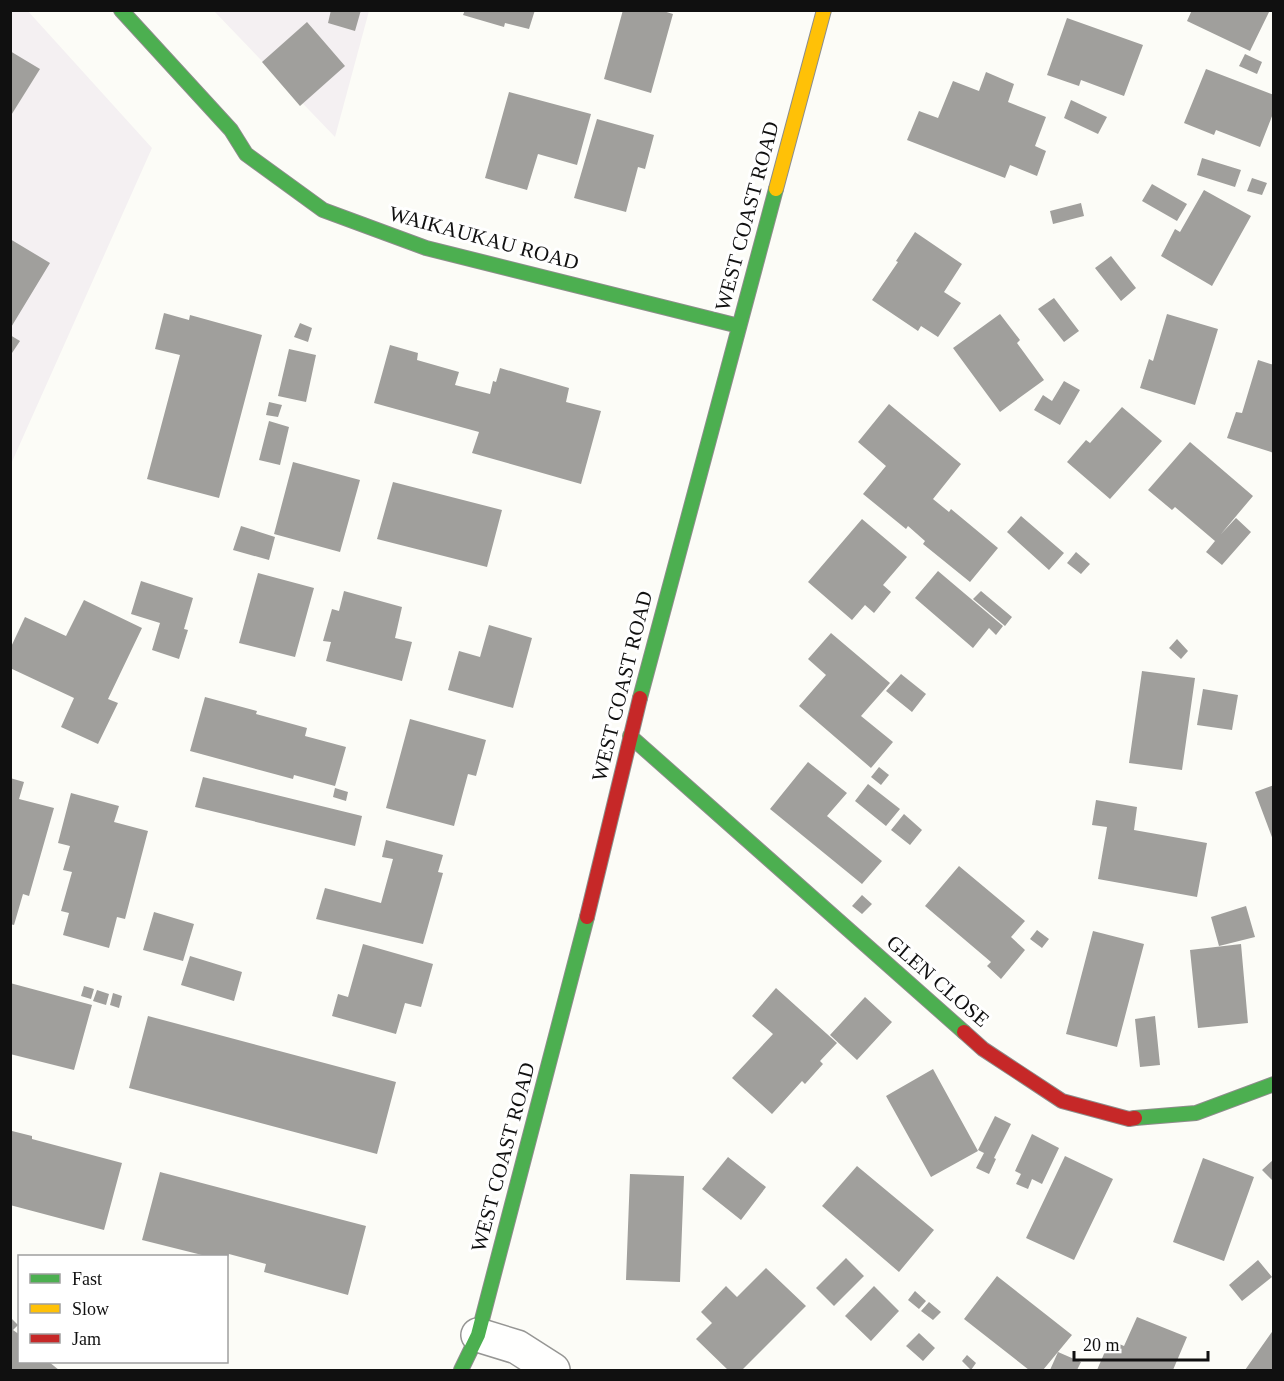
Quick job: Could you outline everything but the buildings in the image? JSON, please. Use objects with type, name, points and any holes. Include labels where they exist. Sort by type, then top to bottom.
[{"type":"street","name":"WAIKAUKAU ROAD","points":[[121,10],[231,130],[246,154],[323,210],[426,248],[739,326]]},
{"type":"street","name":"WEST COAST ROAD","points":[[461,1371],[478,1335],[573,974],[630,736],[824,10]]},
{"type":"street","name":"GLEN CLOSE","points":[[630,736],[983,1049],[1062,1101],[1129,1119],[1196,1113],[1274,1084]]},
{"type":"street","points":[[478,1335],[517,1347],[553,1371]]},
{"type":"shaded area","points":[[27,10],[152,148],[11,464],[10,11]]},
{"type":"shaded area","points":[[214,11],[369,11],[335,137]]},
{"type":"traffic: fast","points":[[121,10],[231,130],[246,154],[323,210],[426,248],[739,326]]},
{"type":"traffic: fast","points":[[640,698],[776,189]]},
{"type":"traffic: fast","points":[[630,736],[964,1032]]},
{"type":"traffic: fast","points":[[461,1370],[478,1335],[587,917]]},
{"type":"traffic: fast","points":[[1135,1118],[1196,1113],[1274,1084]]},
{"type":"traffic: slow","points":[[776,189],[824,10]]},
{"type":"traffic: jam","points":[[587,917],[640,698]]},
{"type":"traffic: jam","points":[[964,1032],[983,1049],[1062,1101],[1129,1119],[1135,1118]]}]
